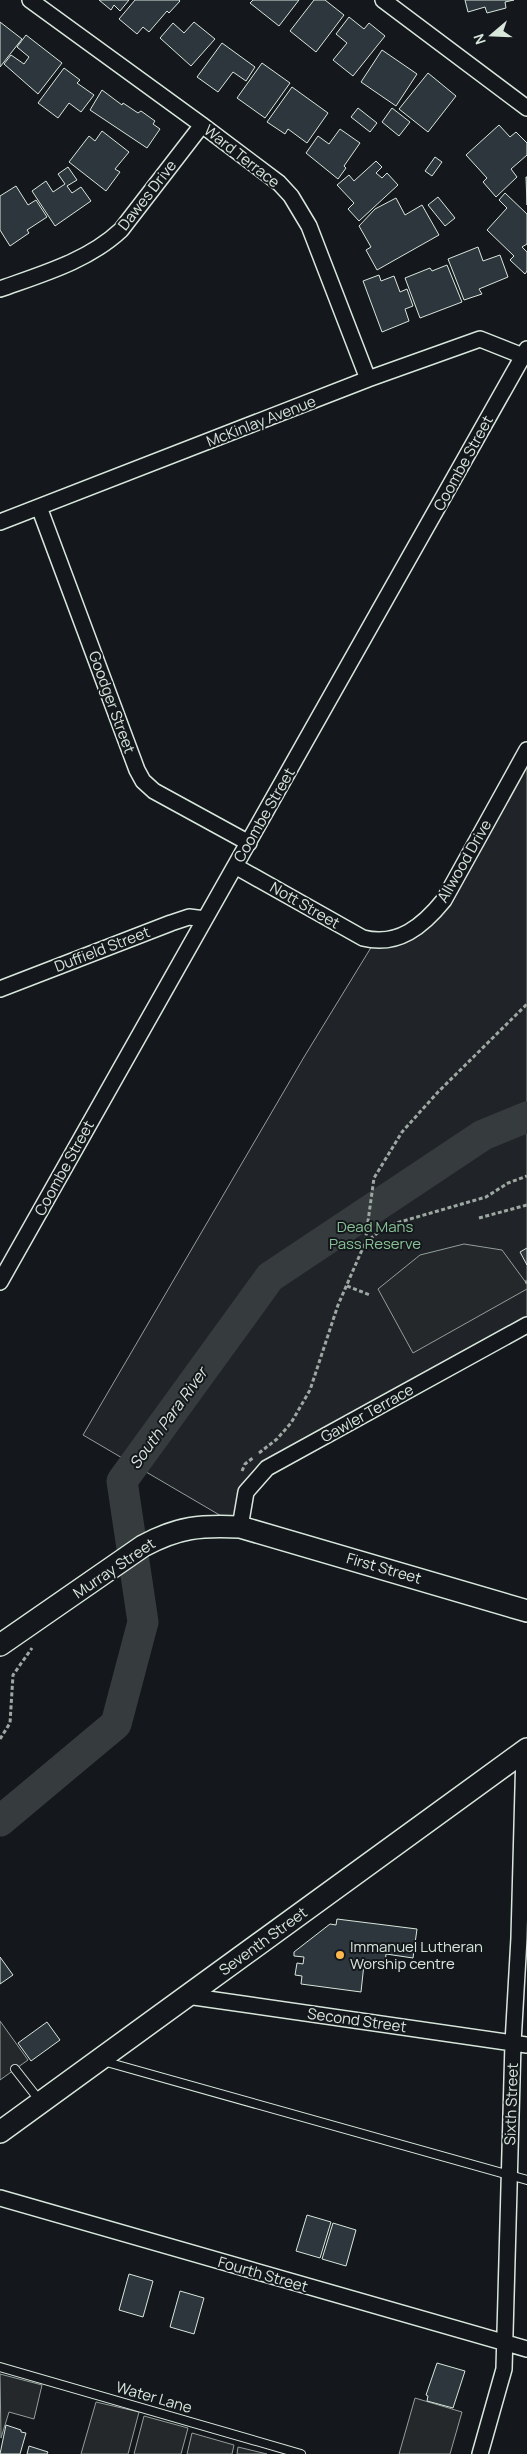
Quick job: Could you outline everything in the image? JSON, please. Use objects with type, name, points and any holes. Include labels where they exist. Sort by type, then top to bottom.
[{"type":"main road","name":"Murray Street","points":[[0,1645],[142,1546],[166,1534],[191,1527],[240,1527]]},
{"type":"main road","name":"First Street","points":[[240,1527],[527,1611]]},
{"type":"main road","name":"Seventh Street","points":[[0,2132],[526,1750]]},
{"type":"street","name":"Ward Terrace","points":[[30,0],[280,183],[291,196],[309,226],[368,379]]},
{"type":"street","points":[[383,0],[527,108]]},
{"type":"street","name":"Dawes Drive","points":[[0,289],[70,263],[111,239],[121,230],[202,125]]},
{"type":"street","name":"McKinlay Avenue","points":[[0,522],[368,379],[480,339],[525,352]]},
{"type":"street","name":"Coombe Street","points":[[0,1282],[525,352]]},
{"type":"street","name":"Goodger Street","points":[[39,507],[137,770],[143,781],[154,791],[249,842]]},
{"type":"street","name":"Allwood Drive","points":[[375,941],[405,936],[430,917],[444,900],[527,750]]},
{"type":"street","name":"Nott Street","points":[[235,866],[298,900],[347,930],[375,941]]},
{"type":"street","name":"Duffield Street","points":[[0,989],[171,923],[189,917],[205,919]]},
{"type":"street","name":"Gawler Terrace","points":[[240,1527],[246,1492],[266,1468],[527,1325]]},
{"type":"street","name":"Sixth Street","points":[[480,2454],[504,2369],[506,2343],[510,2175],[520,2044],[519,1938],[526,1750]]},
{"type":"street","name":"Second Street","points":[[187,1996],[520,2044]]},
{"type":"street","name":"Fourth Street","points":[[0,2198],[527,2348]]},
{"type":"lane","points":[[100,2060],[527,2180]]},
{"type":"lane","points":[[15,2069],[41,2103]]},
{"type":"lane","name":"Water Lane","points":[[0,2367],[301,2454]]},
{"type":"path","points":[[241,1472],[245,1464],[277,1439],[310,1390],[347,1286],[365,1243],[374,1178],[402,1132],[438,1092],[527,1004]]},
{"type":"path","points":[[365,1243],[386,1226],[486,1197],[508,1183],[527,1176]]},
{"type":"path","points":[[479,1218],[527,1205]]},
{"type":"path","points":[[347,1286],[370,1295]]},
{"type":"path","points":[[0,1739],[10,1722],[13,1675],[30,1649],[38,1643]]},
{"type":"green space","name":"Dead Mans Pass Reserve","points":[[527,750],[527,1325],[267,1468],[246,1492],[240,1527],[83,1435],[304,1057],[375,941],[430,917]]},
{"type":"shaded area","points":[[464,1244],[502,1250],[527,1284],[527,1289],[413,1353],[378,1289],[420,1255]]},
{"type":"shaded area","points":[[0,2021],[28,2060],[0,2080]]},
{"type":"shaded area","points":[[0,2374],[42,2385],[34,2419],[9,2412],[1,2438]]},
{"type":"shaded area","points":[[415,2398],[462,2412],[450,2454],[399,2454]]},
{"type":"shaded area","points":[[96,2402],[139,2412],[128,2454],[81,2454]]},
{"type":"shaded area","points":[[144,2416],[188,2428],[181,2454],[134,2454]]},
{"type":"shaded area","points":[[192,2433],[234,2445],[232,2454],[187,2454]]},
{"type":"shaded area","points":[[238,2447],[267,2454],[237,2454]]},
{"type":"building","points":[[99,0],[129,0],[120,11],[114,5],[111,10]]},
{"type":"building","points":[[135,0],[180,1],[169,13],[167,11],[149,32],[143,27],[137,34],[119,19]]},
{"type":"building","points":[[253,0],[299,0],[279,26],[250,3]]},
{"type":"building","points":[[314,0],[325,0],[344,15],[316,52],[290,31]]},
{"type":"building","points":[[465,0],[514,0],[505,2],[506,8],[487,13],[485,7],[468,12]]},
{"type":"building","points":[[349,17],[364,29],[369,23],[385,36],[353,76],[333,60],[347,43],[336,34]]},
{"type":"building","points":[[0,22],[22,39],[0,67]]},
{"type":"building","points":[[194,22],[215,39],[191,66],[160,38],[173,23],[184,33]]},
{"type":"building","points":[[26,35],[62,63],[38,94],[4,64],[11,55],[24,64],[29,57],[17,47]]},
{"type":"building","points":[[222,43],[255,67],[246,81],[233,72],[218,92],[197,77]]},
{"type":"building","points":[[382,50],[417,74],[396,106],[361,82]]},
{"type":"building","points":[[262,63],[290,83],[265,118],[237,98]]},
{"type":"building","points":[[64,68],[80,80],[77,83],[94,95],[81,112],[69,103],[58,118],[38,103]]},
{"type":"building","points":[[428,73],[456,96],[428,132],[399,109]]},
{"type":"building","points":[[292,87],[328,113],[307,143],[288,129],[285,134],[267,122]]},
{"type":"building","points":[[102,90],[122,105],[123,103],[138,113],[141,111],[155,121],[153,124],[160,129],[147,148],[90,110]]},
{"type":"building","points":[[358,108],[377,123],[370,132],[351,117]]},
{"type":"building","points":[[392,108],[410,122],[399,136],[382,122]]},
{"type":"building","points":[[499,125],[510,137],[516,132],[527,143],[527,155],[511,169],[517,177],[496,197],[483,182],[487,178],[466,155]]},
{"type":"building","points":[[340,129],[360,143],[344,166],[346,168],[338,179],[306,153],[318,136],[329,144]]},
{"type":"building","points":[[102,131],[129,152],[115,169],[120,172],[106,191],[69,162],[89,136],[95,141]]},
{"type":"building","points":[[435,157],[442,162],[432,176],[425,171]]},
{"type":"building","points":[[376,161],[382,167],[376,173],[382,178],[387,173],[398,185],[359,221],[348,209],[354,203],[337,185],[349,175],[354,181]]},
{"type":"building","points":[[68,167],[77,180],[67,186],[72,193],[81,187],[91,201],[55,226],[32,191],[46,181],[53,192],[65,184],[58,174]]},
{"type":"building","points":[[16,186],[28,205],[36,200],[47,217],[27,230],[29,233],[10,246],[0,230],[0,196]]},
{"type":"building","points":[[505,193],[527,214],[527,244],[522,247],[527,252],[527,271],[525,274],[510,260],[514,256],[487,230],[507,208],[499,200]]},
{"type":"building","points":[[438,197],[455,218],[445,226],[428,205]]},
{"type":"building","points":[[396,198],[405,215],[422,205],[439,235],[377,270],[366,250],[371,247],[359,226],[375,209]]},
{"type":"building","points":[[478,247],[483,261],[500,255],[508,277],[479,289],[482,294],[464,300],[448,259]]},
{"type":"building","points":[[447,265],[462,302],[420,318],[405,278],[430,268],[432,271]]},
{"type":"building","points":[[379,275],[381,281],[394,276],[400,292],[407,289],[413,306],[405,309],[409,321],[382,332],[363,281]]},
{"type":"building","points":[[527,1248],[527,1265],[520,1252]]},
{"type":"building","name":"Immanuel Lutheran Worship centre","points":[[337,1919],[417,1929],[413,1958],[386,1954],[385,1966],[364,1964],[361,1992],[301,1984],[302,1976],[295,1975],[297,1963],[303,1964],[304,1957],[294,1956],[294,1952],[330,1924],[336,1925]]},
{"type":"building","points":[[0,1957],[13,1975],[0,1984]]},
{"type":"building","points":[[47,2022],[60,2040],[31,2061],[18,2043]]},
{"type":"building","points":[[307,2215],[331,2222],[320,2258],[296,2251]]},
{"type":"building","points":[[333,2223],[356,2230],[346,2266],[322,2259]]},
{"type":"building","points":[[129,2274],[153,2281],[143,2317],[119,2310]]},
{"type":"building","points":[[180,2291],[204,2298],[194,2334],[170,2327]]},
{"type":"building","points":[[437,2363],[465,2371],[453,2408],[427,2401],[428,2396],[426,2395]]},
{"type":"building","points":[[6,2425],[26,2433],[20,2454],[0,2454]]},
{"type":"building","points":[[29,2446],[48,2452],[47,2454],[27,2454]]},
{"type":"waterway","name":"South Para River","points":[[0,1821],[116,1724],[143,1622],[122,1481],[270,1277],[483,1135],[527,1117]]},
{"type":"place","name":"Immanuel Lutheran Worship centre","points":[[340,1955]]}]
